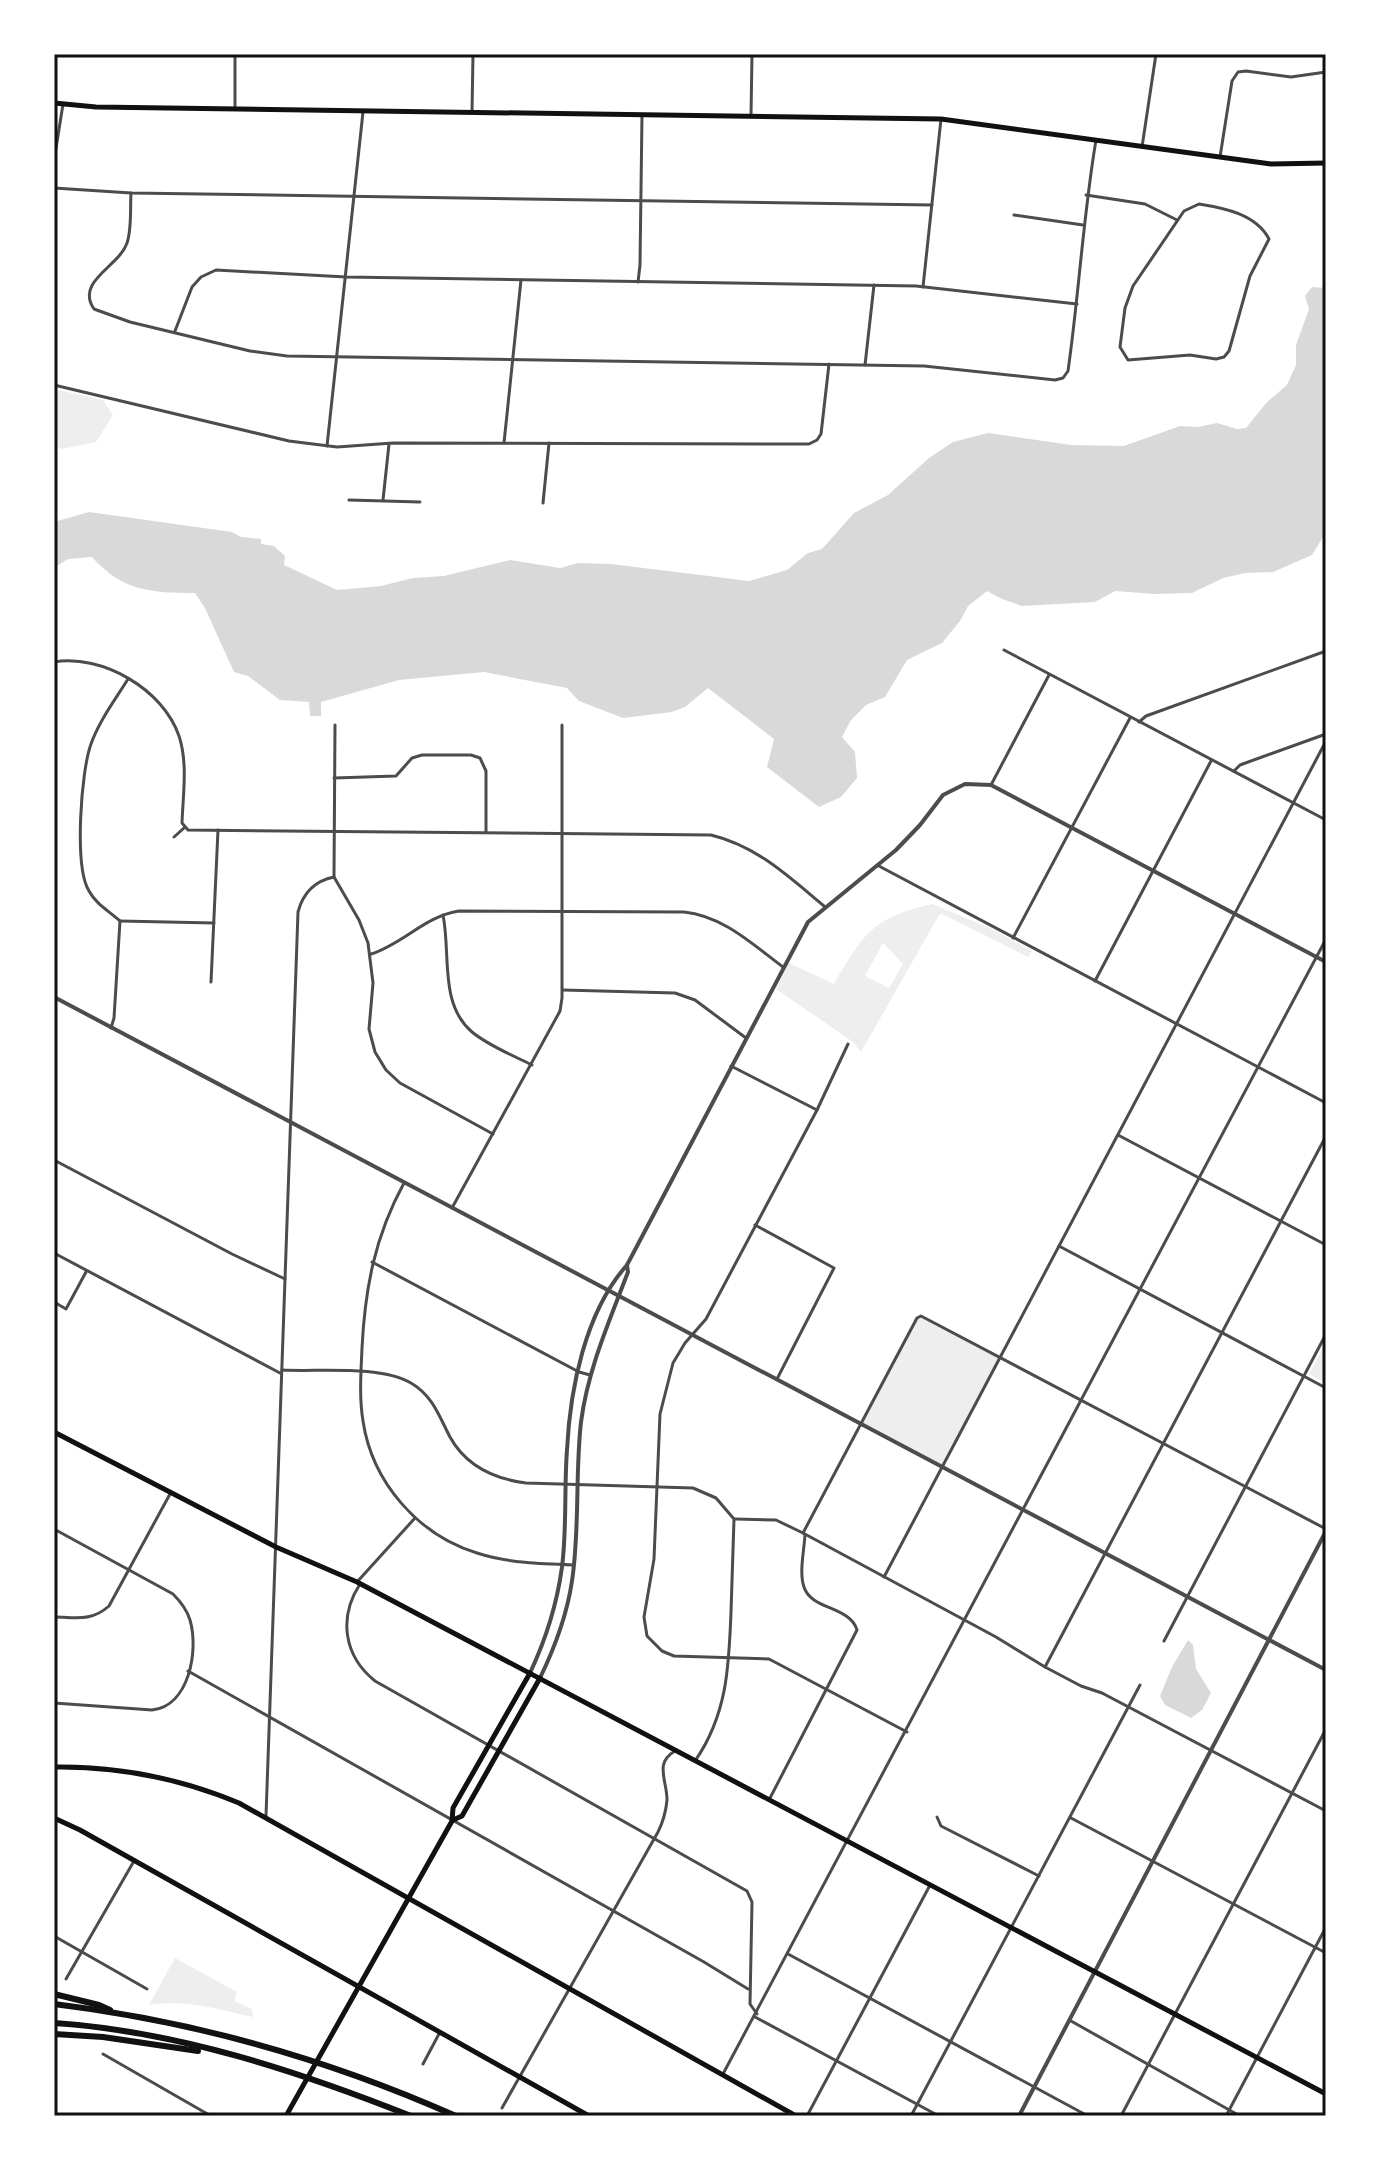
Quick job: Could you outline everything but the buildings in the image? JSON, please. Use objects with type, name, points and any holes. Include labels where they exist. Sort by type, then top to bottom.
[{"type":"highway","points":[[54,1994],[99,2005],[116,2014]]},
{"type":"highway","points":[[54,2004],[248,2040],[381,2085],[456,2116]]},
{"type":"highway","points":[[54,2023],[145,2036],[229,2055],[289,2072],[411,2116]]},
{"type":"highway","points":[[54,2034],[103,2037],[229,2055]]},
{"type":"main road","points":[[54,103],[235,109],[941,119],[1287,165],[1326,163]]},
{"type":"main road","points":[[54,1432],[276,1547],[359,1583],[1326,2094]]},
{"type":"main road","points":[[286,2116],[452,1821],[453,1808],[530,1673]]},
{"type":"main road","points":[[452,1821],[462,1816],[540,1678]]},
{"type":"main road","points":[[54,1767],[122,1770],[173,1780],[217,1794],[266,1816],[796,2116]]},
{"type":"main road","points":[[54,1817],[589,2116]]},
{"type":"street","points":[[235,54],[235,109]]},
{"type":"street","points":[[472,112],[473,54]]},
{"type":"street","points":[[751,116],[752,54]]},
{"type":"street","points":[[1142,147],[1155,55],[1145,54]]},
{"type":"street","points":[[1220,157],[1232,81],[1238,72],[1301,77],[1326,72]]},
{"type":"street","points":[[54,161],[63,104]]},
{"type":"street","points":[[327,446],[363,111]]},
{"type":"street","points":[[638,282],[642,115]]},
{"type":"street","points":[[923,287],[941,119]]},
{"type":"street","points":[[131,193],[127,242],[119,257],[92,285],[89,300],[94,309],[103,315],[268,354],[924,366],[1055,380],[1063,378],[1068,371],[1086,195],[1096,140]]},
{"type":"street","points":[[54,188],[131,193],[932,205]]},
{"type":"street","points":[[1086,195],[1145,204],[1177,220]]},
{"type":"street","points":[[1193,205],[1230,209],[1269,237],[1268,243],[1250,276],[1229,351],[1224,357],[1178,355],[1132,361],[1124,357],[1120,349],[1128,296],[1177,220],[1193,205]]},
{"type":"street","points":[[1014,215],[1083,225]]},
{"type":"street","points":[[174,332],[192,287],[201,277],[216,270],[346,277],[874,285],[923,287],[1077,304]]},
{"type":"street","points":[[504,443],[521,280]]},
{"type":"street","points":[[865,365],[874,285]]},
{"type":"street","points":[[54,385],[263,435],[327,446],[809,444],[821,434],[829,364]]},
{"type":"street","points":[[543,503],[549,443]]},
{"type":"street","points":[[383,500],[389,444]]},
{"type":"street","points":[[349,500],[420,502]]},
{"type":"street","points":[[1004,650],[1326,820]]},
{"type":"street","points":[[1139,722],[1146,716],[1326,651]]},
{"type":"street","points":[[54,662],[85,662],[128,679],[160,704],[179,737],[183,760],[184,828]]},
{"type":"street","points":[[991,785],[1049,674]]},
{"type":"street","points":[[128,679],[101,722],[88,751],[84,777],[82,875],[89,893],[120,921],[214,923]]},
{"type":"street","points":[[1013,938],[1130,717]]},
{"type":"street","points":[[335,725],[334,877],[359,920],[370,954],[373,983],[369,1029],[375,1052],[386,1070],[408,1089],[493,1134]]},
{"type":"street","points":[[452,1208],[556,1021],[562,1002],[562,725]]},
{"type":"street","points":[[1234,771],[1240,765],[1326,734]]},
{"type":"street","points":[[884,1577],[1326,741]]},
{"type":"street","points":[[334,778],[396,776],[412,758],[422,755],[476,756],[483,762],[486,771],[486,832]]},
{"type":"street","points":[[1095,981],[1212,760]]},
{"type":"street","points":[[530,1673],[553,1613],[562,1565],[569,1425],[579,1372],[593,1325],[608,1291],[627,1265],[808,922],[909,838],[938,800],[950,790],[972,782],[991,785],[1326,962]]},
{"type":"street","points":[[174,837],[184,828],[699,834],[725,839],[761,855],[824,906]]},
{"type":"street","points":[[211,982],[218,829]]},
{"type":"street","points":[[877,865],[1326,1103]]},
{"type":"street","points":[[266,1816],[298,912],[308,890],[320,881],[334,877]]},
{"type":"street","points":[[370,954],[397,943],[443,914],[459,911],[698,913],[725,924],[783,967]]},
{"type":"street","points":[[443,914],[451,997],[457,1015],[479,1037],[532,1065]]},
{"type":"street","points":[[111,1028],[120,921]]},
{"type":"street","points":[[723,2074],[1326,939]]},
{"type":"street","points":[[562,990],[675,993],[695,1000],[746,1038]]},
{"type":"street","points":[[54,997],[1326,1670]]},
{"type":"street","points":[[848,1044],[817,1110],[706,1319],[673,1363],[657,1436],[654,1559],[644,1617],[647,1636],[662,1651],[674,1656],[769,1659],[907,1732]]},
{"type":"street","points":[[731,1066],[817,1110]]},
{"type":"street","points":[[1118,1135],[1326,1245]]},
{"type":"street","points":[[1045,1667],[1326,1136]]},
{"type":"street","points":[[54,1160],[285,1279]]},
{"type":"street","points":[[404,1183],[388,1215],[372,1262],[363,1313],[361,1410],[371,1453],[386,1483],[415,1518],[445,1539],[477,1554],[514,1561],[574,1565]]},
{"type":"street","points":[[755,1225],[834,1268],[777,1379]]},
{"type":"street","points":[[1059,1246],[1326,1388]]},
{"type":"street","points":[[54,1253],[282,1372],[390,1375],[419,1389],[440,1414],[457,1447],[483,1470],[514,1481],[693,1488],[716,1498],[734,1519],[730,1657],[718,1719],[695,1761]]},
{"type":"street","points":[[372,1262],[590,1375]]},
{"type":"street","points":[[540,1678],[562,1625],[574,1565],[581,1421],[590,1375],[603,1332],[628,1272],[627,1265]]},
{"type":"street","points":[[54,1302],[66,1309],[87,1271]]},
{"type":"street","points":[[769,1800],[857,1634],[854,1622],[811,1598],[804,1587],[804,1534],[917,1318],[921,1316],[1326,1530],[1019,2116]]},
{"type":"street","points":[[1164,1641],[1326,1334]]},
{"type":"street","points":[[54,1617],[78,1619],[98,1615],[114,1601],[170,1494]]},
{"type":"street","points":[[415,1518],[359,1583],[350,1602],[346,1622],[351,1651],[360,1667],[375,1681],[747,1891],[752,1902],[751,2008],[756,2016],[939,2116]]},
{"type":"street","points":[[734,1519],[769,1519],[804,1534],[1045,1667],[1326,1811]]},
{"type":"street","points":[[54,1529],[166,1589],[185,1608],[192,1633],[188,1671],[180,1695],[172,1704],[159,1709],[54,1703]]},
{"type":"street","points":[[188,1671],[750,1990]]},
{"type":"street","points":[[911,2116],[1140,1685]]},
{"type":"street","points":[[1121,2116],[1326,1729]]},
{"type":"street","points":[[502,2108],[661,1826],[667,1804],[663,1765],[667,1756],[675,1751]]},
{"type":"street","points":[[937,1817],[941,1826],[1039,1876]]},
{"type":"street","points":[[1070,1818],[1326,1953]]},
{"type":"street","points":[[66,1979],[135,1860]]},
{"type":"street","points":[[807,2116],[930,1885]]},
{"type":"street","points":[[1226,2116],[1326,1927]]},
{"type":"street","points":[[54,1936],[147,1989]]},
{"type":"street","points":[[788,1954],[1088,2116]]},
{"type":"street","points":[[1071,2021],[1240,2116]]},
{"type":"street","points":[[423,2064],[440,2032]]},
{"type":"street","points":[[103,2054],[211,2116]]},
{"type":"shaded area","points":[[1312,287],[1326,288],[1326,532],[1312,555],[1273,572],[1223,578],[1192,593],[1115,591],[1095,602],[1022,606],[987,591],[968,606],[942,643],[907,660],[885,697],[866,705],[851,720],[842,737],[855,752],[857,778],[841,797],[819,807],[767,767],[774,739],[708,688],[685,707],[672,712],[623,718],[579,701],[567,688],[484,672],[399,680],[321,702],[321,716],[310,716],[309,702],[280,700],[248,676],[234,672],[195,593],[138,588],[115,577],[92,557],[68,559],[54,568],[54,522],[89,512],[232,532],[241,537],[261,539],[261,544],[274,546],[285,556],[284,565],[337,590],[444,576],[510,560],[560,568],[578,563],[611,564],[749,581],[787,570],[808,553],[822,549],[854,513],[888,495],[929,458],[953,442],[988,433],[1071,445],[1124,446],[1180,426],[1198,427],[1217,423],[1237,429],[1246,428],[1267,402],[1287,385],[1296,365],[1296,345],[1309,309],[1305,296]]},
{"type":"shaded area","points":[[54,389],[103,400],[113,415],[96,442],[62,449],[54,445]]},
{"type":"shaded area","points":[[932,904],[990,928],[1032,951],[1028,957],[939,915],[861,1052],[853,1042],[776,989],[789,963],[834,984],[862,940],[872,930],[912,909]],"holes":[[[883,943],[903,964],[889,988],[865,976]]]},
{"type":"shaded area","points":[[919,1317],[1000,1357],[942,1467],[861,1424]]},
{"type":"shaded area","points":[[1326,1343],[1326,1383],[1309,1374]]},
{"type":"shaded area","points":[[1188,1640],[1193,1645],[1196,1669],[1211,1693],[1202,1710],[1191,1718],[1165,1705],[1160,1696]]},
{"type":"shaded area","points":[[175,1958],[237,1992],[234,2001],[252,2009],[253,2017],[188,2004],[149,2005]]}]
